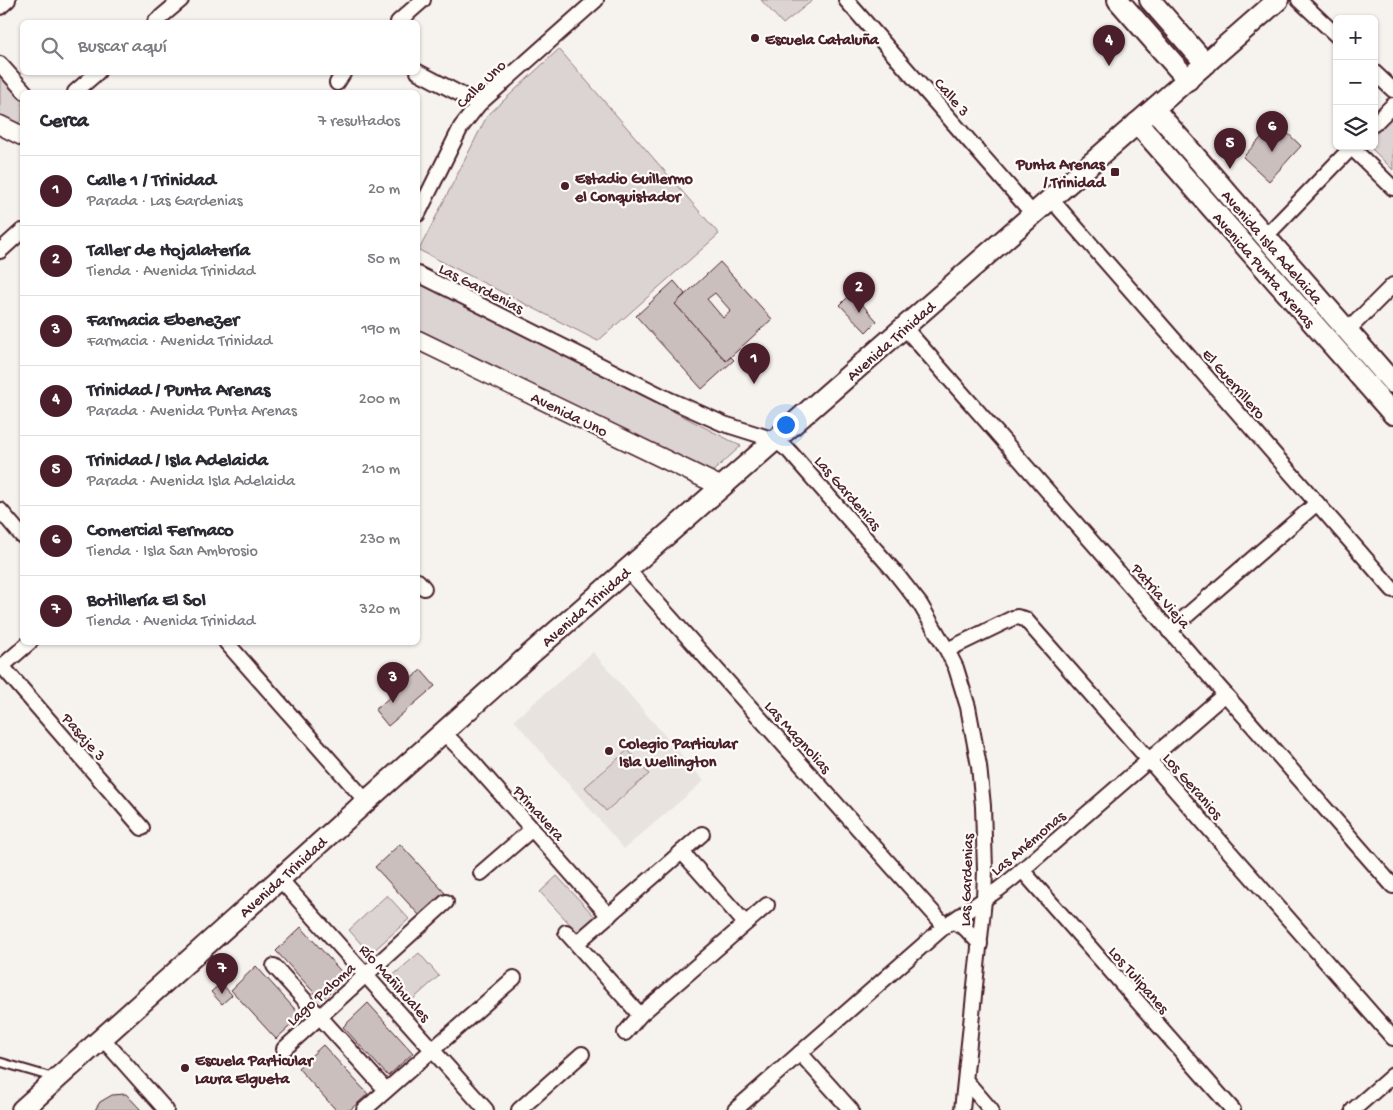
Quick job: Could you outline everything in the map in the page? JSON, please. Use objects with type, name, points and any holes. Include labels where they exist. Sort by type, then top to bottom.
[{"type":"main road","points":[[1118,0],[1188,80]]},
{"type":"main road","points":[[1150,0],[1206,64]]},
{"type":"main road","name":"Avenida Trinidad","points":[[22,1110],[103,1039],[279,878],[627,569],[1278,0]]},
{"type":"main road","name":"Avenida Isla Adelaida","points":[[1154,109],[1393,383]]},
{"type":"main road","name":"Avenida Punta Arenas","points":[[1137,123],[1393,414]]},
{"type":"street","points":[[0,7],[8,0]]},
{"type":"street","points":[[157,20],[181,0]]},
{"type":"street","points":[[400,20],[423,0]]},
{"type":"street","name":"Calle Uno","points":[[420,210],[461,127],[479,104],[596,0]]},
{"type":"street","name":"Calle 3","points":[[846,0],[1033,214]]},
{"type":"street","points":[[1299,0],[1333,32]]},
{"type":"street","points":[[0,64],[23,90]]},
{"type":"street","points":[[420,73],[479,104]]},
{"type":"street","points":[[77,90],[95,75]]},
{"type":"street","points":[[1378,76],[1393,90]]},
{"type":"street","points":[[1378,120],[1393,105]]},
{"type":"street","points":[[0,125],[20,135]]},
{"type":"street","points":[[1265,237],[1349,150]]},
{"type":"street","points":[[1355,150],[1393,188]]},
{"type":"street","name":"El Guerrillero","points":[[1051,199],[1393,590]]},
{"type":"street","points":[[0,251],[20,233]]},
{"type":"street","name":"Las Gardenias","points":[[420,275],[698,413],[751,434],[775,440],[789,451],[894,570],[920,604],[948,650],[968,707],[979,766],[985,838],[984,900],[962,1110]]},
{"type":"street","points":[[1347,331],[1393,285]]},
{"type":"street","name":"Patria Vieja","points":[[904,327],[1226,694],[1388,871],[1393,886]]},
{"type":"street","name":"Avenida Uno","points":[[420,341],[722,487]]},
{"type":"street","points":[[1170,631],[1317,503]]},
{"type":"street","points":[[0,510],[20,534]]},
{"type":"street","name":"Las Magnolias","points":[[627,569],[949,923]]},
{"type":"street","name":"Los Geranios","points":[[948,650],[1013,618],[1025,619],[1393,1038]]},
{"type":"street","points":[[1,667],[27,645]]},
{"type":"street","points":[[229,645],[366,801]]},
{"type":"street","name":"Pasaje 3","points":[[1,667],[142,828]]},
{"type":"street","name":"Las Anémonas","points":[[735,1110],[949,923],[984,900],[1022,870],[1226,694]]},
{"type":"street","name":"Primavera","points":[[443,732],[470,759],[609,916]]},
{"type":"street","points":[[481,872],[532,829]]},
{"type":"street","points":[[577,944],[702,834]]},
{"type":"street","points":[[682,852],[745,923]]},
{"type":"street","name":"Los Tulipanes","points":[[1022,870],[1233,1110]]},
{"type":"street","name":"Río Mañihuales","points":[[279,878],[486,1110]]},
{"type":"street","name":"Lago Paloma","points":[[284,1049],[446,902]]},
{"type":"street","points":[[626,1033],[640,1015],[767,905]]},
{"type":"street","name":"Las Gardenias","points":[[949,923],[965,928],[980,944]]},
{"type":"street","points":[[566,932],[640,1015]]},
{"type":"street","points":[[274,966],[386,1090]]},
{"type":"street","points":[[364,1110],[514,978]]},
{"type":"street","points":[[103,1039],[166,1110]]},
{"type":"street","points":[[800,1053],[851,1110]]},
{"type":"street","points":[[519,1110],[582,1054]]},
{"type":"street","points":[[1353,1110],[1393,1074]]},
{"type":"street","points":[[966,1082],[991,1110]]},
{"type":"lane","points":[[0,1061],[58,1078]]},
{"type":"shaded area","points":[[761,0],[813,0],[783,24]]},
{"type":"shaded area","name":"Estadio Guillermo el Conquistador","points":[[559,49],[719,234],[598,341],[420,251],[487,116]]},
{"type":"shaded area","points":[[0,74],[20,98],[20,121],[17,125],[0,115]]},
{"type":"shaded area","points":[[1393,117],[1393,170],[1373,150],[1378,150],[1378,132]]},
{"type":"shaded area","points":[[420,282],[741,446],[711,473],[420,333]]},
{"type":"shaded area","name":"Colegio Particular Isla Wellington","points":[[593,652],[704,781],[624,849],[514,720]]},
{"type":"shaded area","points":[[628,750],[649,774],[606,811],[585,787]]},
{"type":"shaded area","points":[[557,876],[598,920],[581,936],[540,892]]},
{"type":"shaded area","points":[[387,895],[409,919],[370,954],[349,930]]},
{"type":"shaded area","points":[[419,953],[439,976],[411,1001],[390,978]]},
{"type":"building","points":[[1276,122],[1301,146],[1269,181],[1243,157]]},
{"type":"building","points":[[720,262],[772,319],[726,361],[675,304]],"holes":[[[715,293],[731,311],[723,318],[707,299]]]},
{"type":"building","points":[[674,281],[685,294],[675,304],[726,361],[731,357],[734,360],[702,389],[636,316]]},
{"type":"building","points":[[852,293],[877,321],[866,332],[840,305]]},
{"type":"building","points":[[421,670],[435,686],[388,726],[375,710]]},
{"type":"building","points":[[400,844],[445,893],[420,916],[375,867]]},
{"type":"building","points":[[301,927],[346,977],[321,1000],[276,951]]},
{"type":"building","points":[[256,966],[301,1016],[276,1039],[231,990]]},
{"type":"building","points":[[221,983],[232,995],[222,1004],[211,992]]},
{"type":"building","points":[[368,1003],[413,1053],[388,1076],[343,1027]]},
{"type":"building","points":[[323,1045],[368,1094],[350,1110],[336,1110],[298,1068]]},
{"type":"building","points":[[126,1094],[141,1110],[95,1110],[100,1102],[112,1095]]},
{"type":"place","name":"Escuela Cataluña","points":[[755,38]]},
{"type":"place","name":"Trinidad / Punta Arenas","points":[[1109,66]]},
{"type":"place","name":"Comercial Fermaco","points":[[1272,152]]},
{"type":"place","name":"Trinidad / Isla Adelaida","points":[[1230,169]]},
{"type":"place","name":"Punta Arenas / Trinidad","points":[[1115,172]]},
{"type":"place","name":"Estadio Guillermo el Conquistador","points":[[565,186]]},
{"type":"place","name":"Taller de Hojalatería","points":[[859,313]]},
{"type":"place","name":"Calle 1 / Trinidad","points":[[754,384]]},
{"type":"place","name":"Farmacia Ebenezer","points":[[393,703]]},
{"type":"place","name":"Colegio Particular Isla Wellington","points":[[609,751]]},
{"type":"place","name":"Botillería El Sol","points":[[222,994]]},
{"type":"place","name":"Escuela Particular Laura Elgueta","points":[[185,1068]]}]
